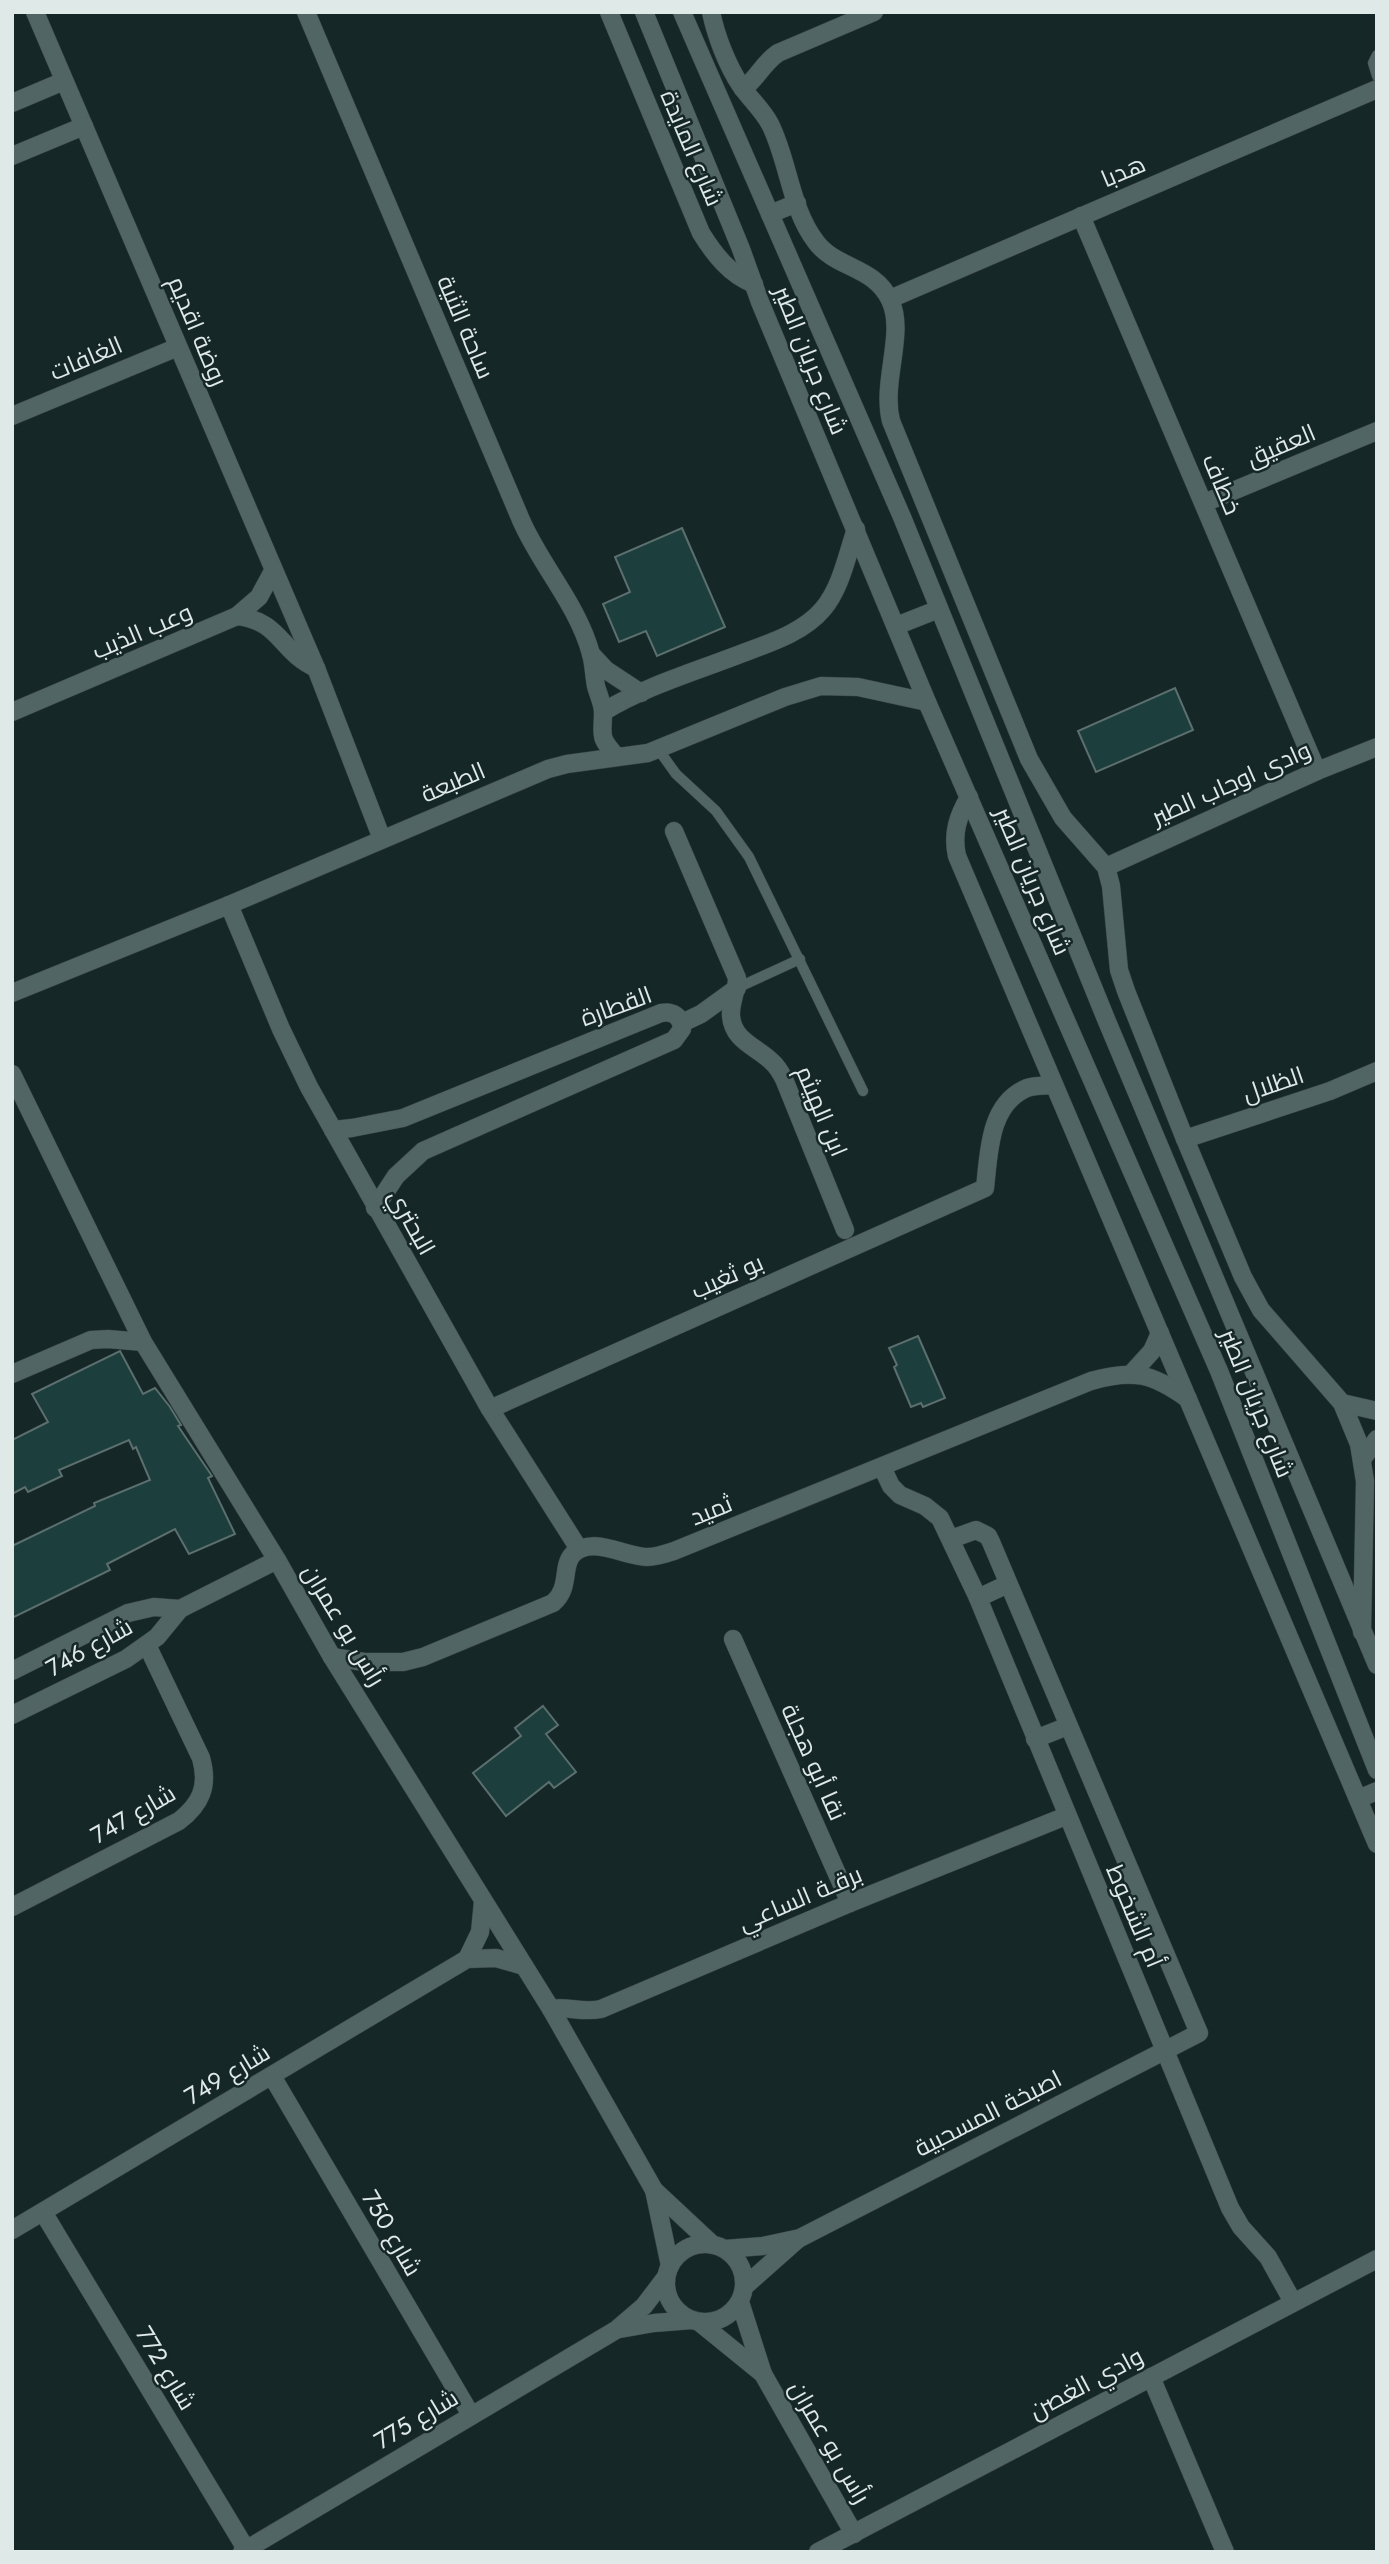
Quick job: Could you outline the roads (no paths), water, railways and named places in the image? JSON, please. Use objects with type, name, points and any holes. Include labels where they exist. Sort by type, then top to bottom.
[{"type":"street","name":"روضة اقديم","points":[[35,12],[316,668],[383,839]]},
{"type":"street","name":"ساحة الثنية","points":[[306,12],[521,520],[534,549],[573,611],[591,654],[603,712],[601,733],[606,746],[616,756]]},
{"type":"street","name":"شارع المايدة","points":[[609,12],[701,233],[731,271],[754,284]]},
{"type":"street","name":"شارع جريان الطير","points":[[644,12],[927,702],[1219,1371],[1377,1770]]},
{"type":"street","name":"شارع جريان الطير","points":[[682,12],[939,608],[1106,1019],[1377,1665]]},
{"type":"street","points":[[710,12],[733,72],[768,122],[802,219],[818,245],[827,253],[875,280],[890,299]]},
{"type":"street","points":[[743,89],[766,62],[778,53],[874,12]]},
{"type":"street","points":[[12,103],[64,81]]},
{"type":"street","name":"هدبا","points":[[890,299],[1377,89]]},
{"type":"street","points":[[12,156],[83,126]]},
{"type":"street","points":[[770,214],[797,203]]},
{"type":"street","name":"خطاف","points":[[1081,216],[1317,771]]},
{"type":"street","name":"شارع جريان الطير","points":[[890,299],[896,322],[887,396],[891,421],[1029,759],[1063,818],[1106,867],[1111,886],[1119,970],[1185,1139],[1252,1295],[1274,1325],[1342,1403],[1354,1430],[1363,1458],[1366,1508],[1362,1632]]},
{"type":"street","name":"الغافات","points":[[12,416],[178,347]]},
{"type":"street","name":"العقيق","points":[[1204,503],[1377,431]]},
{"type":"street","points":[[603,712],[641,693],[763,645],[807,623],[823,609],[833,592],[856,529]]},
{"type":"street","name":"وعب الذيب","points":[[12,712],[237,615],[259,597],[273,571]]},
{"type":"street","points":[[896,626],[939,608]]},
{"type":"street","points":[[237,615],[259,620],[269,626],[298,658],[316,668]]},
{"type":"street","name":"ساحة الثنية","points":[[591,654],[606,670],[641,693]]},
{"type":"street","name":"الطبعة","points":[[12,993],[229,905],[548,769],[648,753],[785,697],[821,686],[858,687],[927,702]]},
{"type":"street","name":"وادى اوجاب الطير","points":[[1106,867],[1317,771],[1377,747]]},
{"type":"street","points":[[969,797],[954,833],[957,856],[1377,1844]]},
{"type":"street","name":"ابن الهيثم","points":[[674,831],[737,978],[732,1009],[733,1024],[747,1044],[772,1061],[784,1079],[845,1230]]},
{"type":"street","name":"البحتري","points":[[229,905],[290,1048],[375,1208],[490,1409],[579,1549]]},
{"type":"street","points":[[682,1023],[701,1014],[737,988]]},
{"type":"street","name":"القطارة","points":[[333,1130],[403,1118],[661,1013],[674,1013],[682,1023],[681,1034],[674,1041],[423,1151],[396,1176],[375,1208]]},
{"type":"street","name":"الظلال","points":[[1185,1139],[1330,1091],[1377,1072]]},
{"type":"street","name":"رأس بو عمران","points":[[12,1074],[144,1342],[277,1560],[332,1657],[551,2010],[654,2190],[719,2247]]},
{"type":"street","name":"بو ثغيب","points":[[490,1409],[985,1188],[995,1123],[1006,1101],[1029,1087],[1054,1085]]},
{"type":"street","points":[[1132,1373],[1152,1351],[1160,1333]]},
{"type":"street","points":[[12,1374],[91,1340],[144,1342]]},
{"type":"street","name":"ثميد","points":[[579,1549],[594,1546],[644,1557],[662,1555],[1090,1381],[1132,1373],[1161,1382],[1188,1399]]},
{"type":"street","points":[[1342,1403],[1377,1411]]},
{"type":"street","points":[[1363,1458],[1377,1439]]},
{"type":"street","name":"أم الشخوط","points":[[882,1467],[891,1486],[940,1518],[951,1539],[978,1598],[1230,2208],[1241,2227],[1268,2257],[1293,2302]]},
{"type":"street","name":"أم الشخوط","points":[[951,1539],[975,1530],[988,1536],[1199,2033]]},
{"type":"street","points":[[332,1657],[364,1662],[403,1662],[424,1657],[548,1606],[562,1595],[569,1559],[579,1549]]},
{"type":"street","name":"شارع 746","points":[[12,1715],[126,1660],[165,1628],[180,1609],[277,1560]]},
{"type":"street","points":[[978,1598],[1008,1584]]},
{"type":"street","name":"شارع 746","points":[[12,1671],[128,1613],[154,1607],[180,1609]]},
{"type":"street","name":"نقا أبو هجلة","points":[[733,1639],[850,1903]]},
{"type":"street","name":"شارع 747","points":[[12,1907],[179,1821],[191,1812],[200,1800],[205,1780],[201,1758],[147,1645]]},
{"type":"street","points":[[1035,1739],[1068,1726]]},
{"type":"street","points":[[1358,1799],[1377,1791]]},
{"type":"street","name":"برقـة الساعي","points":[[551,2010],[601,2009],[850,1903],[1066,1816]]},
{"type":"street","points":[[483,1901],[480,1931],[467,1959],[496,1958],[524,1966]]},
{"type":"street","name":"شارع 749","points":[[12,2230],[467,1959]]},
{"type":"street","name":"اصبخة المسحبية","points":[[719,2247],[763,2246],[800,2238],[1199,2033]]},
{"type":"street","name":"شارع 750","points":[[272,2076],[471,2415]]},
{"type":"street","name":"رأس بو عمران","points":[[654,2190],[668,2272]]},
{"type":"street","name":"شارع 772","points":[[43,2212],[244,2550]]},
{"type":"street","name":"اصبخة المسحبية","points":[[742,2295],[800,2238]]},
{"type":"street","points":[[693,2246],[719,2247],[740,2265],[742,2295],[733,2311],[723,2318],[696,2321],[678,2311],[670,2301],[668,2272],[683,2251],[693,2246]]},
{"type":"street","name":"وادي الغصن","points":[[818,2552],[1377,2259]]},
{"type":"street","name":"شارع 775","points":[[244,2550],[616,2330],[644,2306],[668,2272]]},
{"type":"street","name":"رأس بو عمران","points":[[742,2295],[763,2374],[854,2533]]},
{"type":"street","name":"رأس بو عمران","points":[[696,2321],[763,2374]]},
{"type":"street","name":"شارع 775","points":[[616,2330],[654,2322],[696,2321]]},
{"type":"street","points":[[1151,2377],[1225,2552]]},
{"type":"lane","points":[[1377,55],[1373,62],[1377,76]]},
{"type":"lane","points":[[659,749],[676,774],[716,811],[749,857],[863,1091]]},
{"type":"lane","points":[[737,988],[800,959]]}]
